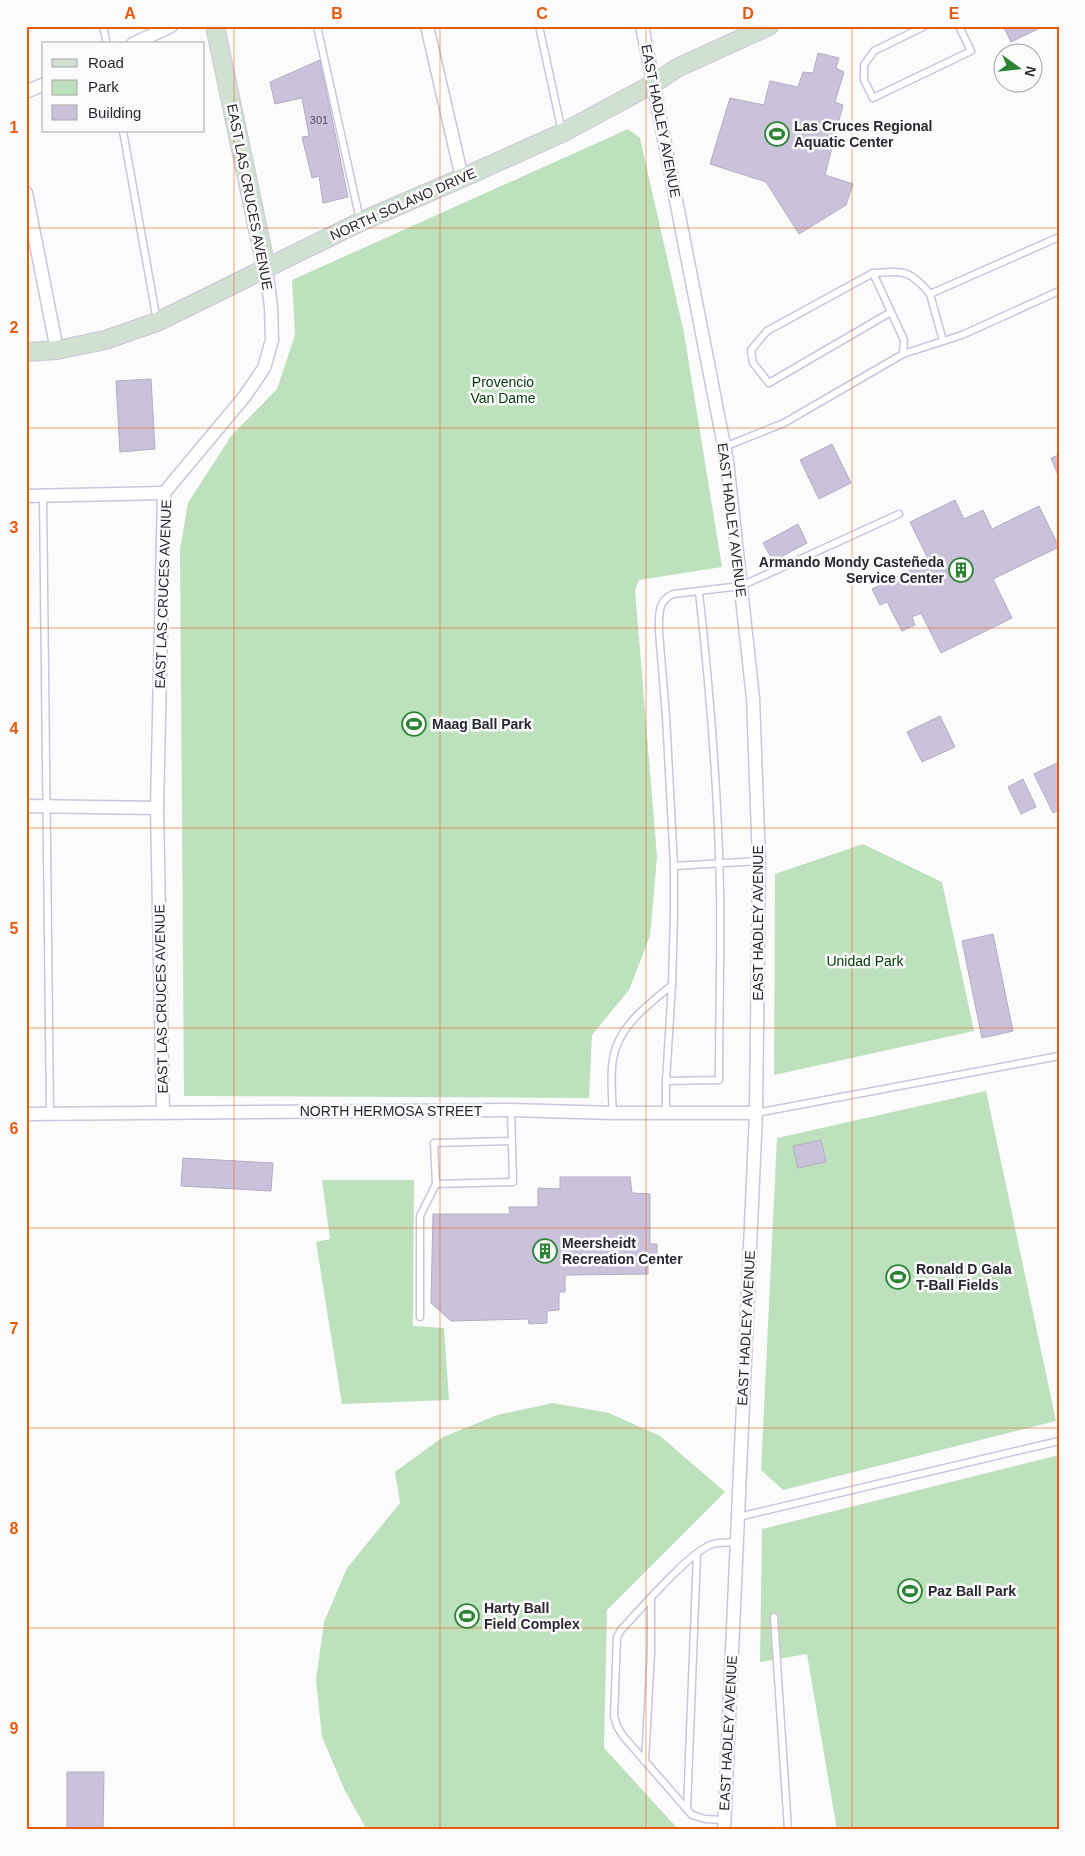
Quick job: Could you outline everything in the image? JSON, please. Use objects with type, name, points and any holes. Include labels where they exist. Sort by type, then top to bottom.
[{"type":"main road","name":"EAST LAS CRUCES AVENUE","points":[[215,26],[266,268]]},
{"type":"main road","name":"NORTH SOLANO DRIVE","points":[[26,352],[57,350],[105,340],[157,322],[360,222],[562,133],[653,84],[677,68],[750,31],[769,26]]},
{"type":"street","points":[[137,42],[171,26]]},
{"type":"street","points":[[427,26],[462,178]]},
{"type":"street","name":"EAST HADLEY AVENUE","points":[[642,26],[724,447],[753,698],[759,861],[756,1113],[724,1825]]},
{"type":"street","points":[[26,92],[42,85]]},
{"type":"street","points":[[26,193],[57,350]]},
{"type":"street","name":"EAST LAS CRUCES AVENUE","points":[[163,1113],[157,808],[164,493],[245,396],[264,368],[272,340],[271,307],[266,268]]},
{"type":"street","points":[[26,496],[164,493]]},
{"type":"street","points":[[26,806],[157,808]]},
{"type":"street","name":"NORTH HERMOSA STREET","points":[[26,1114],[511,1110],[613,1113],[756,1113]]},
{"type":"lane","points":[[103,26],[107,42]]},
{"type":"lane","points":[[317,26],[360,222]]},
{"type":"lane","points":[[539,26],[562,133]]},
{"type":"lane","points":[[924,26],[874,51],[864,65],[864,80],[873,98],[971,51],[960,26]]},
{"type":"lane","points":[[123,132],[157,322]]},
{"type":"lane","points":[[930,294],[1059,237]]},
{"type":"lane","points":[[891,312],[769,383],[753,363],[751,350],[767,331],[873,273],[899,271],[916,279],[930,294],[943,341]]},
{"type":"lane","points":[[873,273],[904,340],[903,354]]},
{"type":"lane","points":[[724,447],[784,423],[903,354],[962,335],[1059,291]]},
{"type":"lane","points":[[44,496],[50,1114]]},
{"type":"lane","points":[[666,1113],[672,985],[674,866],[671,783],[659,615],[661,603],[666,597],[673,594],[741,586],[899,514]]},
{"type":"lane","points":[[666,1081],[719,1080],[719,863],[706,653],[698,592]]},
{"type":"lane","points":[[674,866],[759,861]]},
{"type":"lane","points":[[613,1113],[613,1058],[617,1042],[641,1011],[672,985]]},
{"type":"lane","points":[[756,1113],[1059,1056]]},
{"type":"lane","points":[[436,1184],[513,1182],[511,1110]]},
{"type":"lane","points":[[420,1318],[420,1216],[436,1184],[434,1143],[512,1141]]},
{"type":"lane","points":[[738,1517],[1059,1441]]},
{"type":"lane","points":[[724,1825],[692,1815],[623,1736],[617,1726],[614,1716],[617,1637],[621,1630],[651,1598],[680,1568],[697,1554],[714,1544],[736,1542]]},
{"type":"lane","points":[[687,1809],[697,1554]]},
{"type":"lane","points":[[645,1762],[651,1652],[651,1598]]},
{"type":"lane","points":[[774,1618],[788,1830]]},
{"type":"green space","name":"Provencio Van Dame","points":[[628,129],[640,138],[684,333],[722,567],[639,580],[635,590],[657,857],[650,936],[629,990],[592,1035],[589,1098],[184,1096],[180,549],[188,503],[231,436],[277,389],[295,335],[292,280]]},
{"type":"green space","name":"Unidad Park","points":[[863,844],[942,882],[974,1031],[774,1075],[775,874]]},
{"type":"green space","name":"Ronald D Gala T-Ball Fields","points":[[986,1091],[1056,1421],[783,1490],[761,1470],[777,1138]]},
{"type":"green space","points":[[322,1180],[414,1180],[413,1326],[444,1328],[449,1400],[342,1404],[316,1242],[330,1239]]},
{"type":"green space","name":"Harty Ball Field Complex","points":[[553,1403],[609,1413],[660,1436],[725,1492],[607,1610],[604,1748],[679,1830],[367,1830],[345,1791],[322,1737],[316,1680],[324,1622],[347,1568],[400,1503],[395,1472],[443,1437],[497,1415]]},
{"type":"green space","name":"Paz Ball Park","points":[[1059,1455],[1059,1830],[837,1830],[807,1654],[760,1662],[762,1529]]},
{"type":"building","points":[[1003,26],[1044,26],[1011,42]]},
{"type":"building","name":"Las Cruces Regional Aquatic Center","points":[[818,53],[839,58],[836,68],[844,72],[835,102],[843,105],[825,175],[853,184],[846,205],[799,234],[766,182],[710,164],[730,98],[764,105],[770,81],[798,87],[803,72],[813,73]]},
{"type":"building","points":[[320,60],[348,197],[323,203],[319,176],[312,178],[302,137],[309,136],[302,98],[275,104],[270,82]]},
{"type":"building","points":[[151,379],[155,449],[120,452],[116,381]]},
{"type":"building","points":[[832,444],[851,483],[819,499],[800,460]]},
{"type":"building","points":[[1059,455],[1059,478],[1051,458]]},
{"type":"building","name":"Armando Mondy Casteñeda Service Center","points":[[955,500],[964,519],[983,510],[992,529],[1039,506],[1059,547],[993,579],[1012,618],[941,653],[921,613],[912,617],[915,625],[902,631],[887,602],[880,605],[872,589],[929,561],[910,522]]},
{"type":"building","points":[[798,524],[807,543],[773,561],[763,543]]},
{"type":"building","points":[[940,716],[955,747],[922,762],[907,732]]},
{"type":"building","points":[[1059,762],[1059,810],[1053,813],[1034,774]]},
{"type":"building","points":[[1023,779],[1036,807],[1021,814],[1008,787]]},
{"type":"building","points":[[993,934],[1013,1031],[982,1038],[962,941]]},
{"type":"building","points":[[821,1140],[826,1162],[798,1168],[793,1146]]},
{"type":"building","points":[[183,1158],[273,1163],[271,1191],[181,1186]]},
{"type":"building","name":"Meersheidt Recreation Center","points":[[560,1177],[630,1177],[632,1193],[650,1194],[650,1244],[657,1244],[657,1258],[648,1259],[648,1274],[565,1275],[565,1292],[559,1292],[559,1310],[547,1311],[547,1323],[529,1324],[528,1319],[451,1321],[431,1303],[433,1214],[510,1214],[509,1207],[538,1207],[538,1188],[560,1189]]},
{"type":"building","points":[[67,1772],[104,1772],[103,1830],[67,1829]]},
{"type":"place","name":"Las Cruces Regional Aquatic Center","points":[[777,134]]},
{"type":"place","name":"Armando Mondy Casteñeda Service Center","points":[[961,570]]},
{"type":"place","name":"Maag Ball Park","points":[[414,724]]},
{"type":"place","name":"Meersheidt Recreation Center","points":[[545,1251]]},
{"type":"place","name":"Ronald D Gala T-Ball Fields","points":[[898,1277]]},
{"type":"place","name":"Paz Ball Park","points":[[910,1591]]},
{"type":"place","name":"Harty Ball Field Complex","points":[[467,1616]]}]
